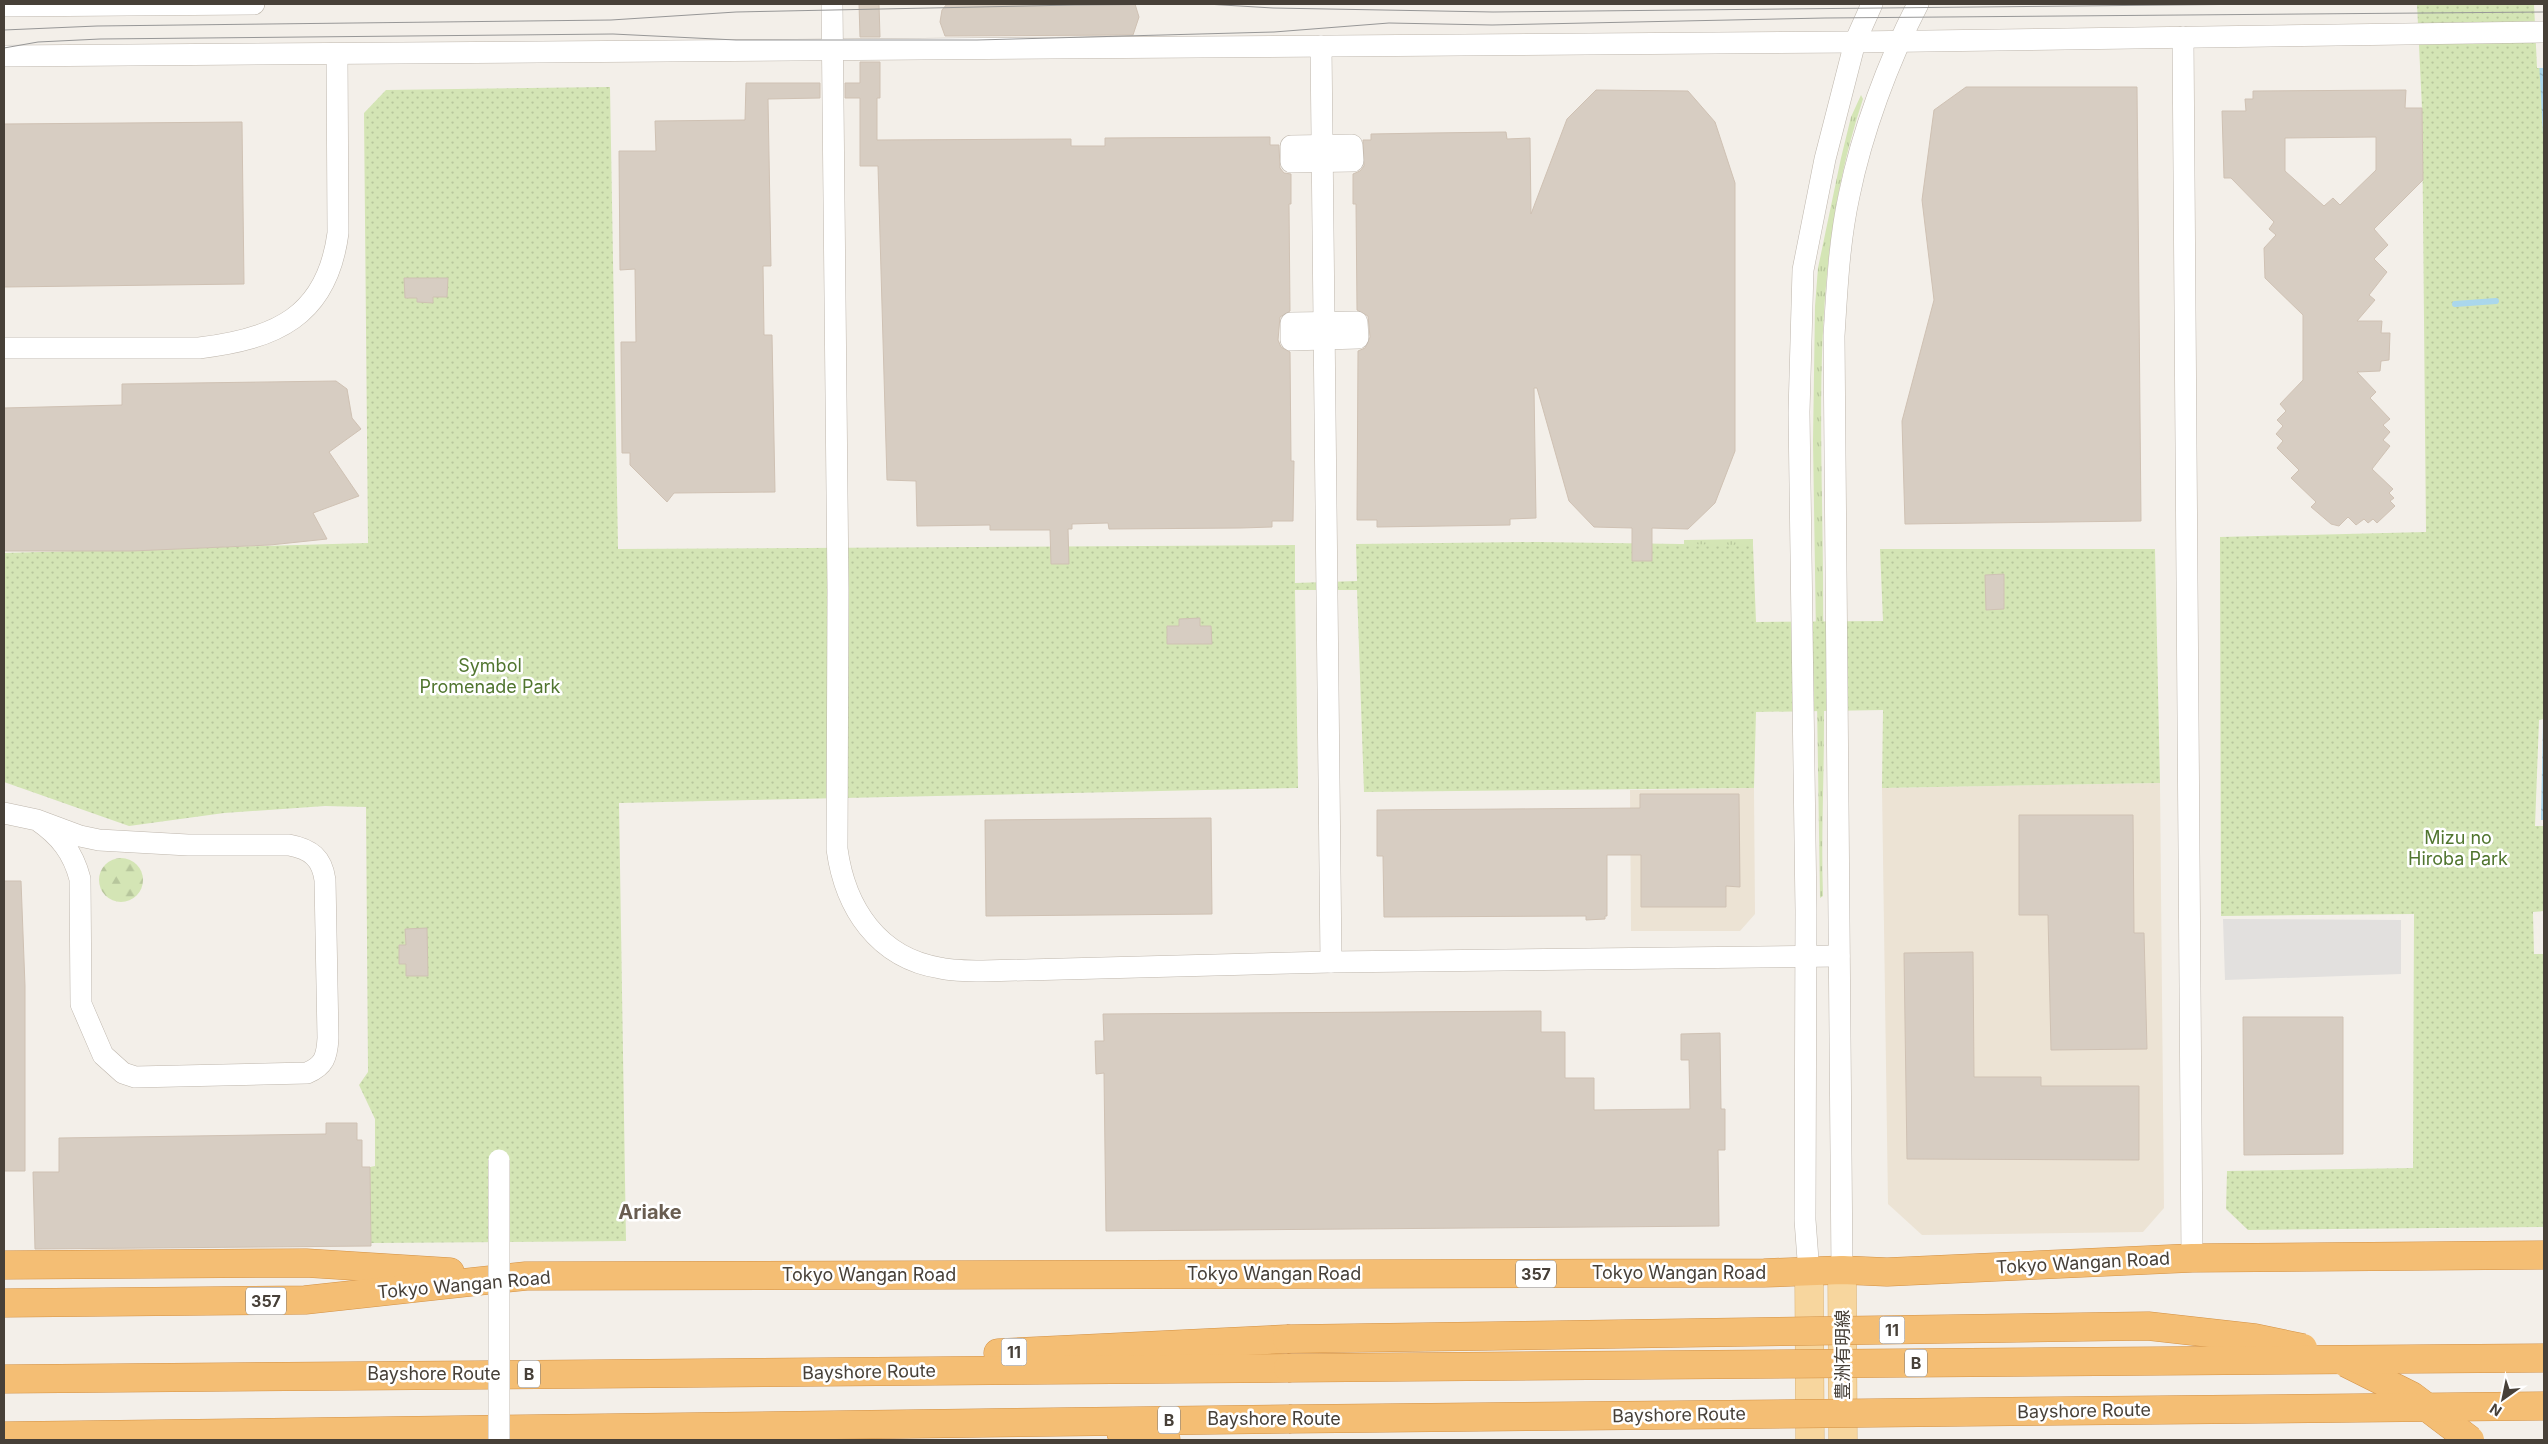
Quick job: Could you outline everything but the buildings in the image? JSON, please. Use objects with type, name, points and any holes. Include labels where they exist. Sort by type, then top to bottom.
[{"type":"highway","name":"Tokyo Wangan Road","points":[[4,1303],[305,1300],[526,1276],[1809,1273],[1842,1270],[1887,1272],[2192,1258],[2544,1255]]},
{"type":"highway","name":"357","points":[[4,1265],[306,1263],[526,1276]]},
{"type":"highway","name":"11","points":[[743,1373],[817,1361],[1287,1339],[2148,1326],[2255,1338],[2304,1349],[2346,1362],[2412,1396],[2470,1440]]},
{"type":"highway","name":"Bayshore Route","points":[[4,1379],[2544,1358]]},
{"type":"highway","name":"B","points":[[4,1367],[315,1375]]},
{"type":"highway","name":"Bayshore Route","points":[[4,1436],[736,1428],[1050,1420],[2544,1406]]},
{"type":"highway","points":[[1050,1420],[1166,1440]]},
{"type":"main road","name":"豊洲有明線","points":[[1842,1270],[1843,1440]]},
{"type":"main road","name":"豊洲有明線","points":[[1809,1273],[1810,1440]]},
{"type":"street","points":[[4,6],[254,4]]},
{"type":"street","points":[[832,4],[838,580],[837,849],[841,876],[856,911],[877,936],[906,958],[930,966],[954,970],[1331,962],[1839,956]]},
{"type":"street","points":[[1809,1273],[1805,1220],[1806,957],[1800,412],[1803,270],[1823,168],[1855,42],[1872,4]]},
{"type":"street","points":[[1842,1270],[1834,336],[1840,250],[1849,195],[1865,137],[1898,42],[1918,4]]},
{"type":"street","points":[[4,56],[1898,42],[2544,32]]},
{"type":"street","points":[[2183,37],[2192,1258]]},
{"type":"street","points":[[1321,46],[1331,962]]},
{"type":"street","points":[[4,348],[199,348],[229,344],[269,334],[305,308],[322,287],[330,272],[335,256],[338,233],[337,54]]},
{"type":"street","points":[[4,813],[37,820],[80,836],[188,845],[289,845],[300,847],[317,856],[324,870],[325,880],[328,1038],[326,1054],[319,1068],[307,1073],[134,1076],[123,1073],[114,1067],[103,1055],[81,1004],[80,879],[67,846],[55,832],[37,820]]},
{"type":"street","points":[[80,879],[91,854],[104,845],[123,841]]},
{"type":"street","points":[[499,1160],[499,1440]]},
{"type":"shaded area","points":[[2160,783],[2164,1208],[2143,1232],[1922,1235],[1888,1204],[1882,788]]},
{"type":"shaded area","points":[[1754,788],[1755,914],[1740,931],[1631,931],[1630,790]]},
{"type":"shaded area","points":[[2223,919],[2401,920],[2401,974],[2225,980]]},
{"type":"green space","name":"Mizu no Hiroba Park","points":[[2417,4],[2537,4],[2544,152],[2544,719],[2539,720],[2535,826],[2544,826],[2544,911],[2533,912],[2534,954],[2544,954],[2544,1227],[2248,1230],[2226,1209],[2227,1171],[2413,1168],[2414,914],[2221,916],[2220,537],[2426,532],[2422,108]]},
{"type":"green space","name":"Symbol Promenade Park","points":[[610,87],[618,549],[1295,545],[1295,583],[1357,581],[1356,544],[1536,542],[1753,545],[1756,622],[1883,621],[1880,549],[2155,549],[2160,783],[1882,788],[1883,710],[1756,712],[1754,788],[1364,792],[1357,590],[1295,590],[1298,788],[619,803],[626,1241],[371,1243],[370,1167],[375,1166],[375,1119],[359,1085],[368,1072],[366,807],[325,806],[224,813],[129,826],[4,782],[4,553],[368,543],[364,113],[386,90]]},
{"type":"green space","points":[[1861,95],[1863,99],[1846,158],[1834,218],[1823,336],[1821,456],[1824,723],[1823,896],[1820,898],[1813,441],[1815,306],[1818,268],[1841,158],[1851,117]]},
{"type":"green space","points":[[1753,539],[1753,545],[1684,547],[1684,540]]},
{"type":"green space","points":[[125,858],[137,864],[142,871],[142,889],[137,896],[130,901],[117,902],[109,899],[102,892],[99,876],[102,868],[109,861]]},
{"type":"water","points":[[2536,4],[2544,4],[2544,153]]},
{"type":"water","points":[[2544,666],[2544,820],[2541,820]]},
{"type":"pier","points":[[2534,4],[2544,4],[2544,68],[2537,68]]},
{"type":"waterway","points":[[2455,304],[2496,301]]},
{"type":"tram line","points":[[4,30],[97,26],[611,20],[736,12],[1075,5],[1206,4],[1273,8],[1493,12],[2270,4]]},
{"type":"tram line","points":[[4,48],[38,42],[100,39],[613,34],[736,40],[977,40],[1274,32],[1389,23],[1492,25],[1825,18],[2544,12]]},
{"type":"district","name":"Ariake","points":[[650,1212]]}]
